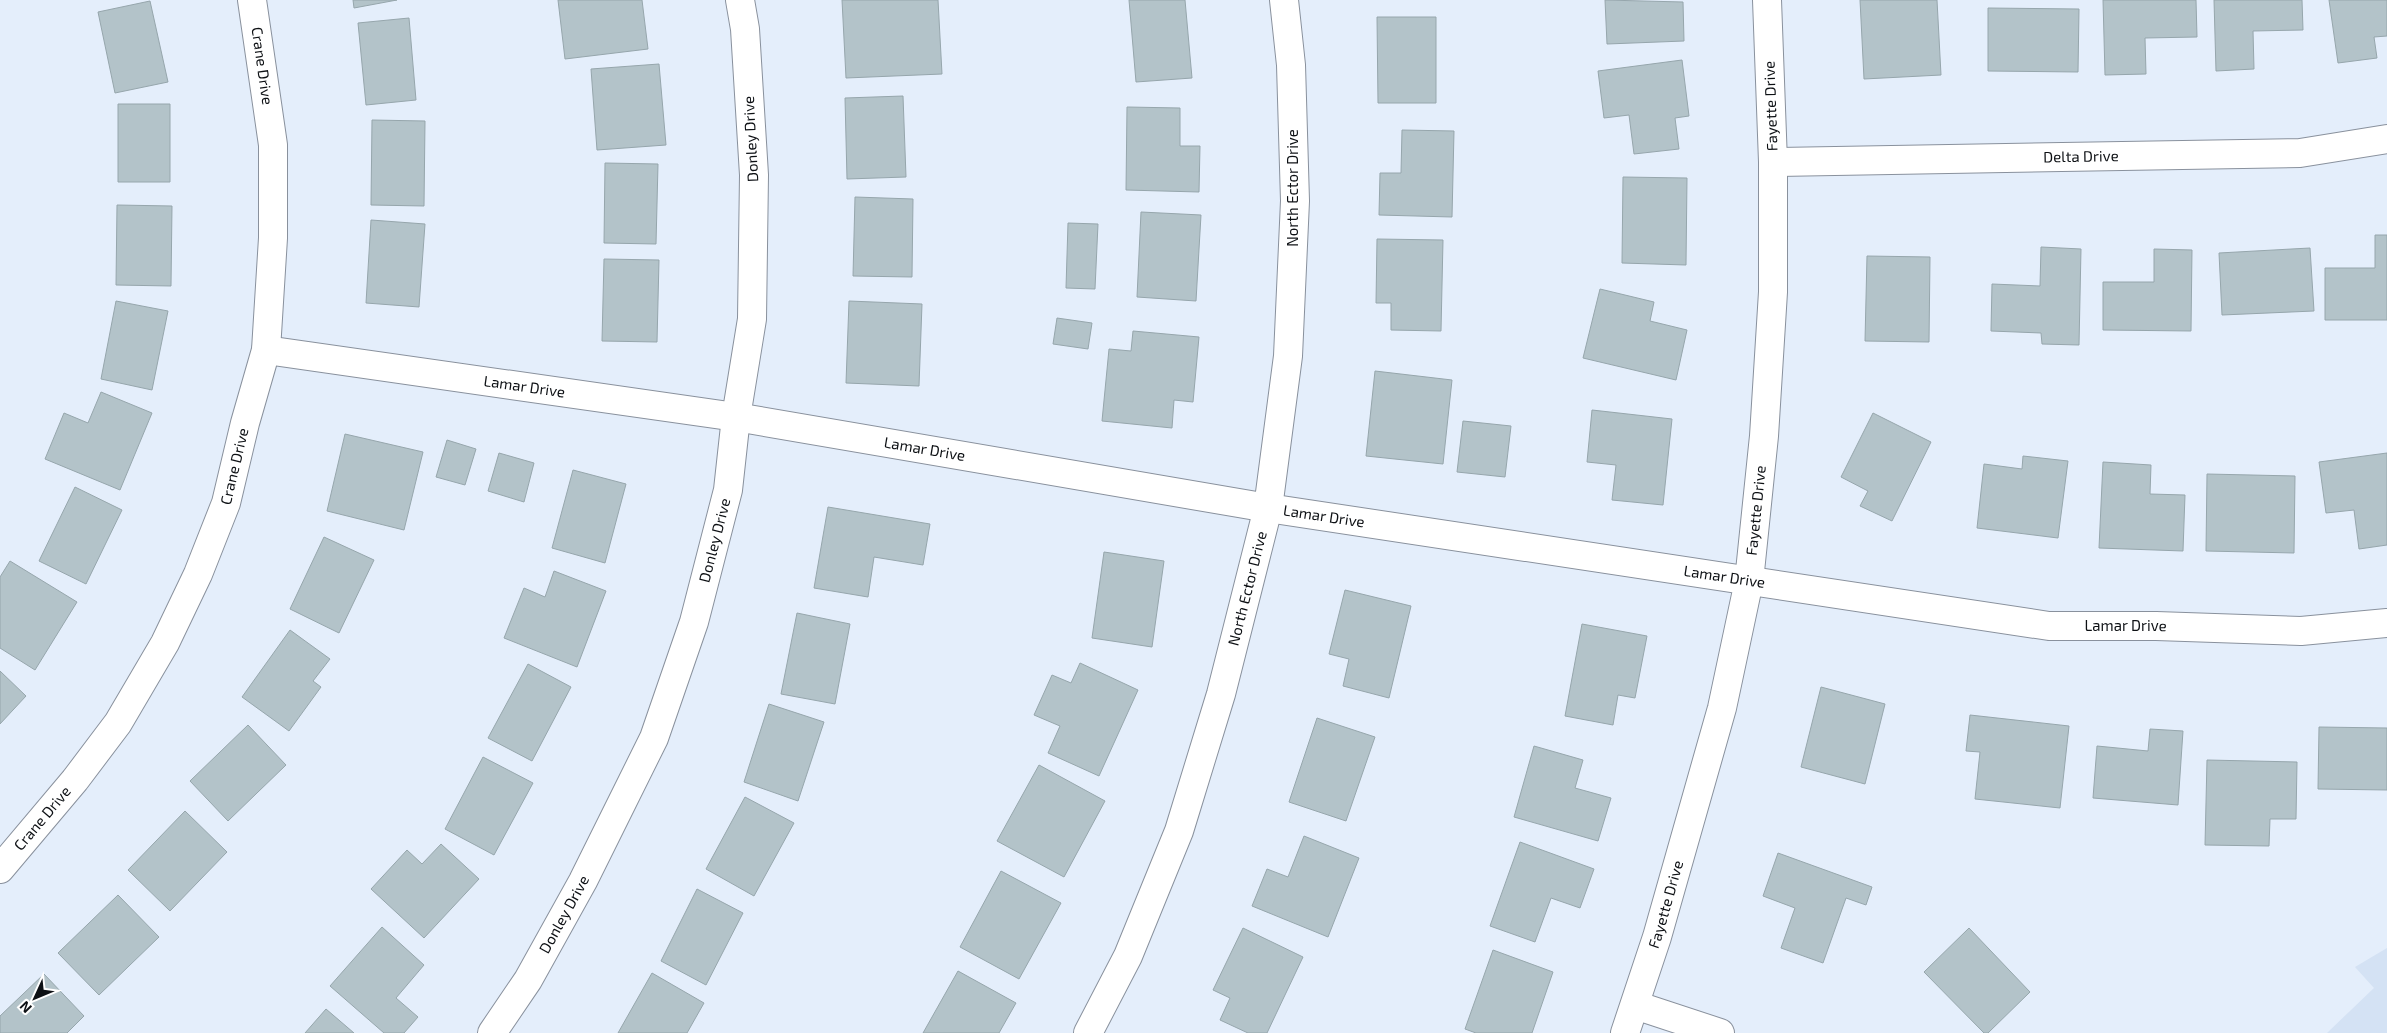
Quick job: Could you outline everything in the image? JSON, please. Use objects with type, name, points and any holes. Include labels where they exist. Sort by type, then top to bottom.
[{"type":"street","name":"Crane Drive","points":[[0,869],[75,780],[118,723],[165,643],[198,574],[226,503],[245,423],[266,350],[273,238],[273,146],[252,0]]},
{"type":"street","name":"Donley Drive","points":[[492,1033],[528,980],[578,889],[654,738],[694,622],[728,490],[736,417],[752,319],[754,175],[745,29],[740,0]]},
{"type":"street","name":"North Ector Drive","points":[[1088,1033],[1128,956],[1179,831],[1221,694],[1268,508],[1288,356],[1295,202],[1291,66],[1284,0]]},
{"type":"street","name":"Fayette Drive","points":[[1625,1033],[1657,937],[1722,708],[1749,580],[1764,436],[1773,292],[1773,162],[1767,0]]},
{"type":"street","name":"Delta Drive","points":[[1773,162],[2300,153],[2387,139]]},
{"type":"street","name":"Lamar Drive","points":[[266,350],[736,417],[1268,508],[2049,626],[2156,626],[2301,631],[2387,623]]},
{"type":"street","points":[[1635,1005],[1720,1033]]},
{"type":"shaded area","points":[[2387,948],[2387,1033],[2327,1033],[2374,988],[2355,967]]},
{"type":"building","points":[[353,0],[397,0],[354,8]]},
{"type":"building","points":[[558,0],[642,0],[648,49],[565,59]]},
{"type":"building","points":[[842,0],[938,0],[942,74],[846,78]]},
{"type":"building","points":[[1129,0],[1185,0],[1192,78],[1136,82]]},
{"type":"building","points":[[1605,0],[1683,2],[1684,41],[1607,44]]},
{"type":"building","points":[[1860,0],[1937,0],[1941,75],[1864,79]]},
{"type":"building","points":[[2103,0],[2196,0],[2197,37],[2145,38],[2146,74],[2105,75]]},
{"type":"building","points":[[2214,0],[2302,0],[2303,30],[2253,31],[2254,69],[2216,71]]},
{"type":"building","points":[[2329,0],[2387,0],[2387,36],[2374,37],[2377,58],[2338,63]]},
{"type":"building","points":[[150,1],[168,82],[115,93],[98,12]]},
{"type":"building","points":[[1988,8],[2079,9],[2078,72],[1988,71]]},
{"type":"building","points":[[1377,17],[1436,17],[1436,103],[1378,103]]},
{"type":"building","points":[[409,18],[416,100],[366,105],[358,23]]},
{"type":"building","points":[[1682,60],[1689,116],[1675,118],[1679,149],[1634,154],[1629,115],[1604,118],[1598,71]]},
{"type":"building","points":[[659,64],[666,145],[597,150],[591,69]]},
{"type":"building","points":[[903,96],[906,177],[847,179],[845,98]]},
{"type":"building","points":[[118,104],[170,104],[170,182],[118,182]]},
{"type":"building","points":[[1127,107],[1180,108],[1180,146],[1200,146],[1199,192],[1126,190]]},
{"type":"building","points":[[372,120],[425,121],[424,206],[371,205]]},
{"type":"building","points":[[1402,130],[1454,131],[1452,217],[1379,215],[1380,173],[1401,173]]},
{"type":"building","points":[[605,163],[658,164],[656,244],[604,243]]},
{"type":"building","points":[[1623,177],[1687,178],[1686,265],[1622,263]]},
{"type":"building","points":[[855,197],[913,199],[912,277],[853,276]]},
{"type":"building","points":[[117,205],[172,206],[171,286],[116,285]]},
{"type":"building","points":[[1141,212],[1201,215],[1196,301],[1137,297]]},
{"type":"building","points":[[371,220],[425,224],[419,307],[366,303]]},
{"type":"building","points":[[1068,223],[1098,224],[1095,289],[1066,288]]},
{"type":"building","points":[[2375,235],[2387,235],[2387,320],[2325,320],[2325,268],[2375,268]]},
{"type":"building","points":[[1377,239],[1443,240],[1441,331],[1391,330],[1391,303],[1376,303]]},
{"type":"building","points":[[2041,247],[2081,249],[2079,345],[2042,344],[2041,333],[1991,331],[1992,284],[2040,286]]},
{"type":"building","points":[[2310,248],[2314,311],[2222,315],[2219,253]]},
{"type":"building","points":[[2154,249],[2192,250],[2191,331],[2103,330],[2103,282],[2154,282]]},
{"type":"building","points":[[1867,256],[1930,257],[1929,342],[1865,341]]},
{"type":"building","points":[[604,259],[659,260],[657,342],[602,341]]},
{"type":"building","points":[[1600,289],[1654,302],[1650,321],[1687,330],[1676,380],[1583,358]]},
{"type":"building","points":[[116,301],[168,311],[152,390],[101,379]]},
{"type":"building","points":[[849,301],[922,304],[919,386],[846,383]]},
{"type":"building","points":[[1057,318],[1092,323],[1088,349],[1053,344]]},
{"type":"building","points":[[1133,331],[1199,337],[1193,402],[1174,400],[1172,428],[1102,421],[1109,349],[1131,351]]},
{"type":"building","points":[[1375,371],[1452,380],[1443,464],[1366,456]]},
{"type":"building","points":[[101,392],[152,413],[120,490],[45,459],[64,413],[88,423]]},
{"type":"building","points":[[1592,410],[1672,419],[1663,505],[1612,500],[1616,465],[1587,462]]},
{"type":"building","points":[[1873,413],[1931,442],[1892,521],[1860,506],[1868,491],[1841,477]]},
{"type":"building","points":[[1463,421],[1511,426],[1505,477],[1457,472]]},
{"type":"building","points":[[345,434],[423,452],[404,530],[327,511]]},
{"type":"building","points":[[447,440],[476,449],[465,485],[436,477]]},
{"type":"building","points":[[499,453],[534,463],[524,502],[488,491]]},
{"type":"building","points":[[2387,453],[2387,545],[2359,549],[2354,510],[2326,513],[2319,462]]},
{"type":"building","points":[[2023,456],[2068,461],[2058,538],[1977,528],[1984,464],[2022,469]]},
{"type":"building","points":[[2103,462],[2151,465],[2150,494],[2185,495],[2183,551],[2099,548]]},
{"type":"building","points":[[573,470],[626,484],[605,563],[552,548]]},
{"type":"building","points":[[2207,474],[2295,476],[2294,553],[2206,551]]},
{"type":"building","points":[[75,487],[122,510],[86,584],[39,561]]},
{"type":"building","points":[[828,507],[930,524],[923,565],[874,557],[868,597],[814,588]]},
{"type":"building","points":[[324,537],[374,560],[339,633],[290,609]]},
{"type":"building","points":[[1104,552],[1164,561],[1152,647],[1092,638]]},
{"type":"building","points":[[10,561],[77,602],[35,670],[0,648],[0,577]]},
{"type":"building","points":[[554,571],[606,591],[577,667],[504,638],[524,588],[545,597]]},
{"type":"building","points":[[1345,590],[1411,606],[1389,698],[1343,686],[1349,659],[1329,654]]},
{"type":"building","points":[[797,613],[850,624],[835,704],[781,694]]},
{"type":"building","points":[[1582,624],[1647,636],[1635,698],[1618,695],[1613,725],[1565,716]]},
{"type":"building","points":[[290,630],[330,659],[313,681],[321,687],[289,731],[242,697]]},
{"type":"building","points":[[1080,663],[1138,690],[1099,776],[1048,753],[1060,726],[1034,715],[1052,675],[1071,683]]},
{"type":"building","points":[[528,664],[571,687],[532,761],[488,738]]},
{"type":"building","points":[[0,671],[26,696],[0,724]]},
{"type":"building","points":[[1821,687],[1885,704],[1865,784],[1801,767]]},
{"type":"building","points":[[769,704],[824,722],[798,801],[744,782]]},
{"type":"building","points":[[1970,715],[2069,726],[2060,808],[1975,799],[1980,752],[1966,751]]},
{"type":"building","points":[[1317,718],[1375,737],[1346,821],[1289,802]]},
{"type":"building","points":[[248,725],[286,765],[228,821],[190,781]]},
{"type":"building","points":[[2319,727],[2387,728],[2387,790],[2318,789]]},
{"type":"building","points":[[2150,729],[2183,731],[2178,805],[2093,798],[2097,746],[2148,751]]},
{"type":"building","points":[[1534,746],[1583,760],[1575,788],[1611,798],[1598,841],[1514,817]]},
{"type":"building","points":[[483,757],[533,783],[494,855],[445,829]]},
{"type":"building","points":[[2207,760],[2297,762],[2296,819],[2270,819],[2269,846],[2205,845]]},
{"type":"building","points":[[1039,765],[1105,801],[1064,877],[997,841]]},
{"type":"building","points":[[745,797],[794,823],[754,896],[706,869]]},
{"type":"building","points":[[185,811],[227,852],[170,911],[128,870]]},
{"type":"building","points":[[1304,836],[1359,858],[1328,937],[1252,906],[1267,869],[1288,877]]},
{"type":"building","points":[[1520,842],[1594,869],[1580,908],[1551,898],[1535,942],[1490,926]]},
{"type":"building","points":[[441,844],[479,879],[424,938],[371,889],[407,850],[422,864]]},
{"type":"building","points":[[1778,853],[1872,887],[1866,905],[1846,898],[1823,963],[1781,948],[1795,908],[1763,896]]},
{"type":"building","points":[[1001,871],[1061,903],[1019,979],[960,947]]},
{"type":"building","points":[[697,889],[743,913],[706,985],[661,961]]},
{"type":"building","points":[[118,895],[159,937],[99,995],[58,953]]},
{"type":"building","points":[[382,927],[424,965],[396,998],[418,1017],[404,1033],[384,1033],[330,986]]},
{"type":"building","points":[[1243,928],[1303,957],[1267,1033],[1248,1033],[1220,1020],[1230,998],[1213,990]]},
{"type":"building","points":[[1969,928],[2030,992],[1988,1033],[1984,1033],[1924,972]]},
{"type":"building","points":[[1493,950],[1553,972],[1532,1033],[1476,1033],[1465,1029]]},
{"type":"building","points":[[958,971],[1016,1003],[999,1033],[923,1033]]},
{"type":"building","points":[[652,973],[704,1003],[687,1033],[618,1033]]},
{"type":"building","points":[[44,974],[84,1016],[67,1033],[0,1033],[0,1016]]},
{"type":"building","points":[[326,1009],[354,1033],[305,1033]]}]
